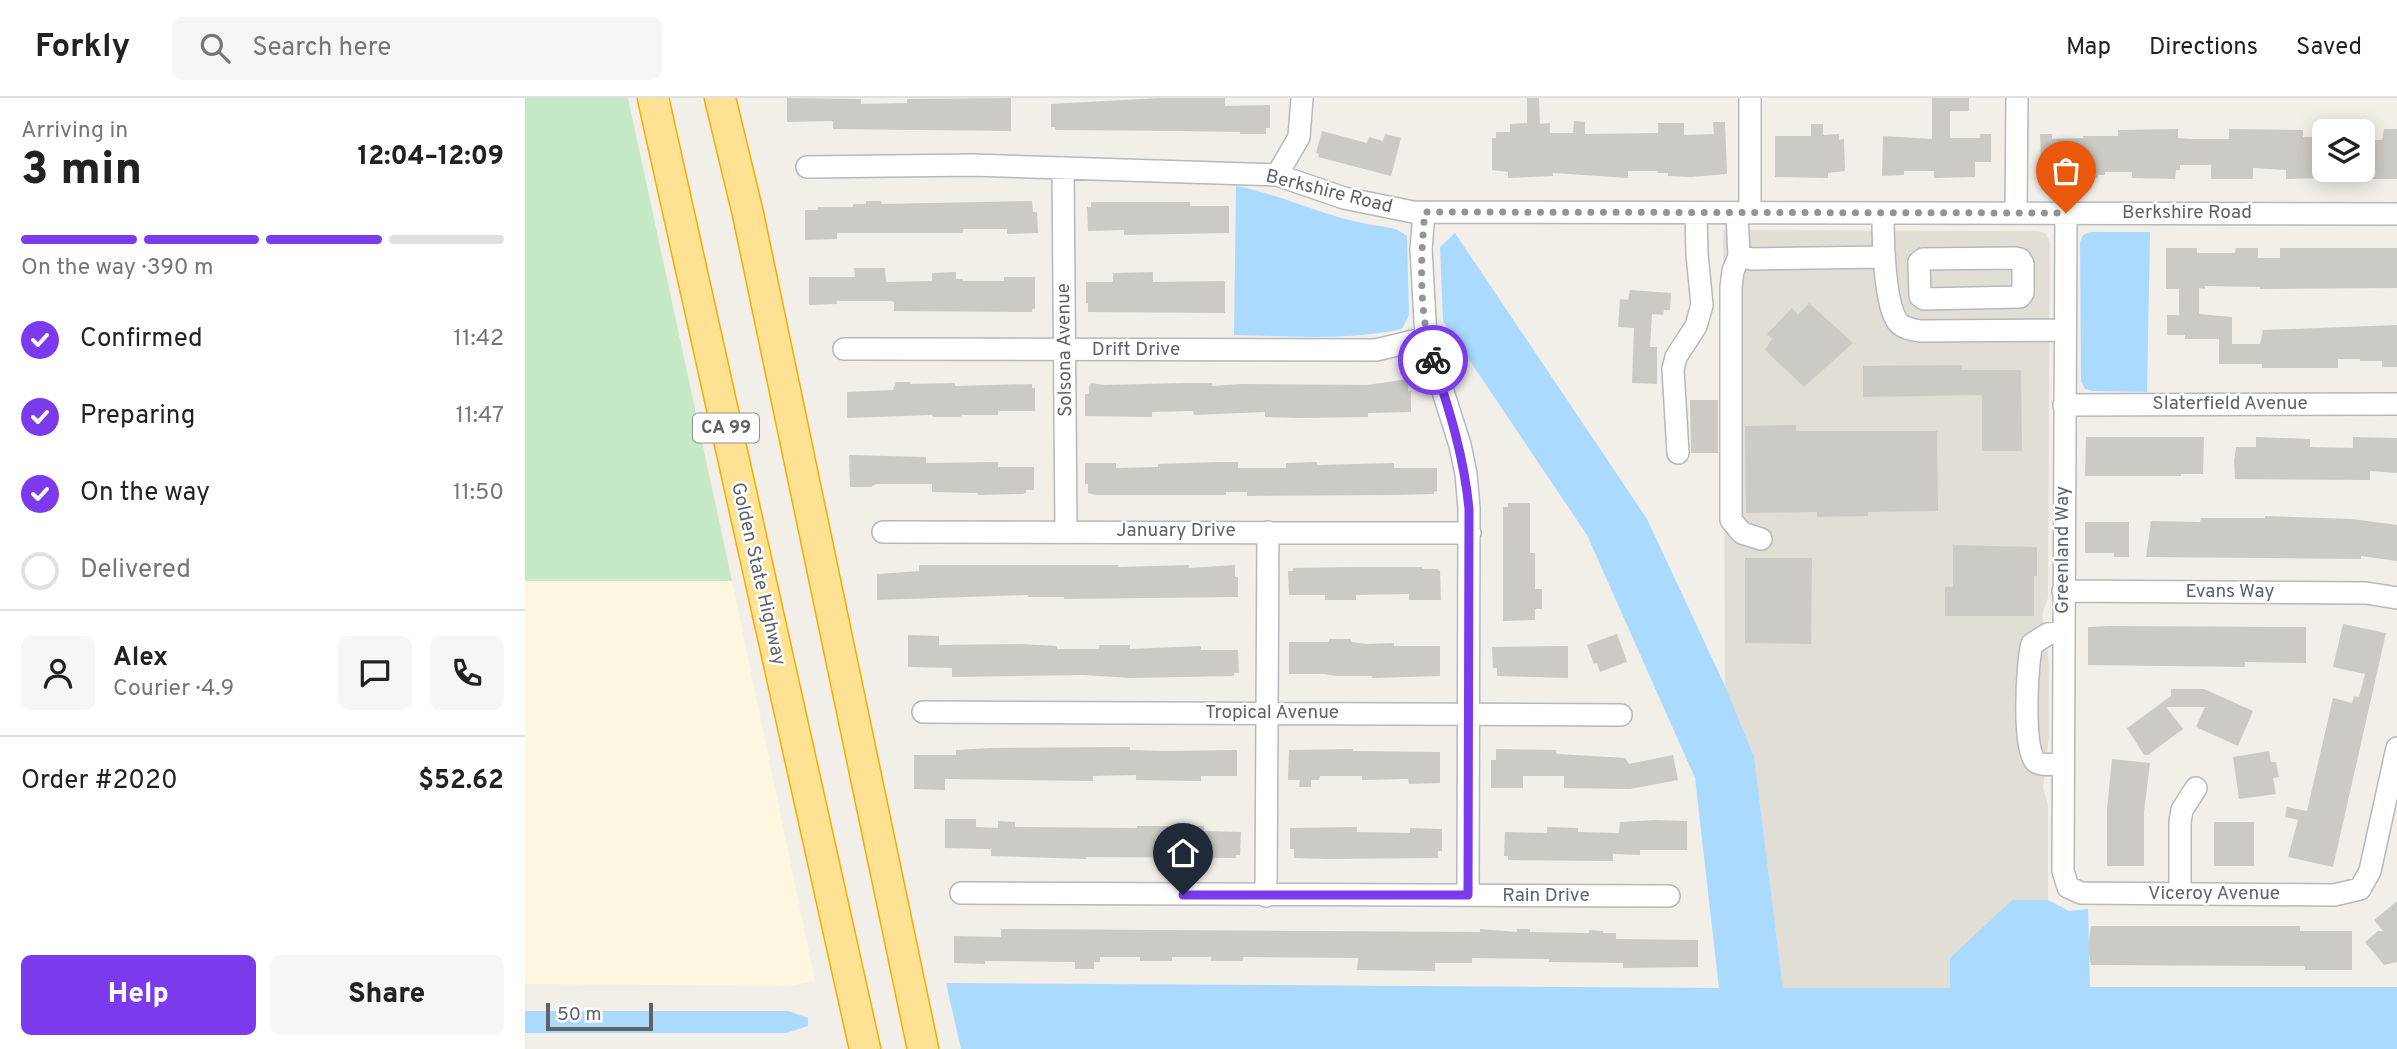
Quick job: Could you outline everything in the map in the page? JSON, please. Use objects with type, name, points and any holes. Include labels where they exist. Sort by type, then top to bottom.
[{"type":"highway","name":"Golden State Highway","points":[[653,98],[865,1049]]},
{"type":"highway","points":[[720,98],[748,214],[923,1049]]},
{"type":"street","points":[[1277,175],[1299,137],[1302,98]]},
{"type":"street","points":[[1750,98],[1744,212],[1739,256],[1731,287],[1731,520],[1742,533],[1761,539]]},
{"type":"street","points":[[2016,213],[2017,98]]},
{"type":"street","name":"Berkshire Road","points":[[807,167],[973,166],[1277,175],[1344,198],[1413,212],[2397,214]]},
{"type":"street","name":"Solsona Avenue","points":[[1063,168],[1066,531]]},
{"type":"street","points":[[1425,212],[1421,249],[1426,338],[1460,445],[1466,474],[1469,533],[1468,895]]},
{"type":"street","points":[[1678,453],[1673,369],[1675,357],[1696,326],[1702,306],[1696,212]]},
{"type":"street","points":[[1883,213],[1883,257],[1887,281],[1896,320],[1910,330],[2065,330]]},
{"type":"street","name":"Greenland Way","points":[[2066,213],[2063,871],[2069,887]]},
{"type":"street","points":[[1739,256],[1752,259],[1883,257]]},
{"type":"street","points":[[2018,258],[2023,264],[2023,293],[2016,298],[1924,299],[1920,296],[1920,281],[1919,262],[1923,259],[2018,258]]},
{"type":"street","points":[[1887,281],[1920,281]]},
{"type":"street","name":"Drift Drive","points":[[844,348],[1375,350],[1426,338]]},
{"type":"street","name":"Slaterfield Avenue","points":[[2064,405],[2397,404]]},
{"type":"street","name":"January Drive","points":[[883,532],[1469,533]]},
{"type":"street","points":[[1266,896],[1268,532]]},
{"type":"street","name":"Evans Way","points":[[2063,592],[2366,593],[2397,598]]},
{"type":"street","points":[[2063,632],[2047,634],[2032,644],[2029,659],[2028,734],[2029,750],[2035,761],[2040,764],[2063,764]]},
{"type":"street","name":"Tropical Avenue","points":[[923,712],[1621,715]]},
{"type":"street","name":"Viceroy Avenue","points":[[2069,887],[2081,893],[2180,894],[2335,895],[2360,889],[2370,871],[2397,748]]},
{"type":"street","points":[[2180,894],[2180,822],[2182,810],[2196,788]]},
{"type":"street","name":"Rain Drive","points":[[961,893],[1669,896]]},
{"type":"shaded area","points":[[1723,230],[2038,231],[2046,234],[2050,242],[2048,598],[2042,615],[2049,661],[2049,739],[2043,788],[2048,805],[2048,900],[2011,900],[1950,988],[1783,988],[1754,756],[1725,686]]},
{"type":"shaded area","points":[[525,581],[732,581],[815,981],[788,986],[525,984]]},
{"type":"green space","points":[[525,98],[628,98],[732,581],[525,581]]},
{"type":"water","points":[[1236,186],[1317,211],[1393,229],[1407,236],[1409,315],[1402,329],[1339,336],[1234,335]]},
{"type":"water","points":[[2090,232],[2150,232],[2147,392],[2093,391],[2085,389],[2081,381],[2080,242],[2083,235]]},
{"type":"water","points":[[1455,233],[1647,519],[1725,686],[1754,756],[1783,988],[1950,988],[1950,958],[2012,900],[2048,900],[2069,911],[2088,909],[2090,987],[2397,987],[2397,1049],[961,1049],[946,983],[1719,988],[1695,778],[1587,535],[1443,321],[1440,247]]},
{"type":"water","points":[[525,1011],[788,1011],[808,1018],[808,1026],[786,1033],[525,1033]]},
{"type":"building","points":[[787,98],[861,99],[861,104],[907,103],[907,99],[1011,98],[1011,131],[833,129],[833,121],[787,122]]},
{"type":"building","points":[[1159,98],[1225,98],[1225,106],[1270,105],[1270,128],[1266,128],[1266,134],[1240,134],[1055,130],[1055,127],[1051,127],[1051,104]]},
{"type":"building","points":[[1527,98],[1539,98],[1540,124],[1550,123],[1550,133],[1573,133],[1574,121],[1585,122],[1585,134],[1658,133],[1658,123],[1684,123],[1684,135],[1714,134],[1713,122],[1725,122],[1727,174],[1691,177],[1668,176],[1668,173],[1658,171],[1628,171],[1628,178],[1553,173],[1553,176],[1508,178],[1508,172],[1492,170],[1492,138],[1496,138],[1496,132],[1510,132],[1510,124],[1527,123]]},
{"type":"building","points":[[1932,98],[1969,98],[1969,111],[1950,111],[1950,138],[1980,138],[1980,134],[1991,134],[1991,162],[1975,162],[1975,177],[1934,178],[1934,171],[1904,171],[1904,175],[1882,176],[1883,136],[1932,139]]},
{"type":"building","points":[[1811,124],[1823,124],[1823,135],[1839,134],[1839,140],[1844,139],[1845,171],[1828,173],[1828,178],[1775,177],[1775,136],[1811,136]]},
{"type":"building","points":[[2178,129],[2178,138],[2229,139],[2229,129],[2303,130],[2303,137],[2312,137],[2312,178],[2286,179],[2286,170],[2253,168],[2253,179],[2211,179],[2211,165],[2180,165],[2175,179],[2132,178],[2132,172],[2105,172],[2105,175],[2098,175],[2098,178],[2057,178],[2057,159],[2041,157],[2040,134],[2052,134],[2052,139],[2083,138],[2118,136],[2118,130]]},
{"type":"building","points":[[2384,129],[2397,129],[2397,179],[2375,179],[2375,140],[2382,140]]},
{"type":"building","points":[[1322,131],[1367,143],[1369,137],[1383,141],[1385,134],[1401,138],[1391,176],[1318,157],[1319,154],[1316,153]]},
{"type":"building","points":[[866,201],[881,201],[882,204],[1032,201],[1033,212],[1037,212],[1038,233],[1007,234],[1007,229],[963,229],[963,233],[837,233],[837,239],[805,240],[805,210],[818,210],[818,207],[853,207],[853,204],[866,204]]},
{"type":"building","points":[[1091,202],[1190,202],[1190,206],[1229,206],[1229,233],[1124,235],[1124,230],[1088,231],[1087,207],[1091,207]]},
{"type":"building","points":[[2166,248],[2197,248],[2197,253],[2235,253],[2236,248],[2258,248],[2258,258],[2280,258],[2280,248],[2397,248],[2397,288],[2260,289],[2205,286],[2205,289],[2199,288],[2199,314],[2232,317],[2232,344],[2260,344],[2263,330],[2397,325],[2397,367],[2382,367],[2382,361],[2360,359],[2338,359],[2338,368],[2262,368],[2262,364],[2219,364],[2219,339],[2185,339],[2185,335],[2167,335],[2167,315],[2179,315],[2179,289],[2166,289]]},
{"type":"building","points":[[854,268],[885,268],[886,282],[932,281],[932,273],[956,272],[956,279],[963,281],[1004,281],[1004,277],[1035,277],[1035,309],[1032,309],[1032,312],[894,311],[894,302],[891,301],[837,301],[837,304],[809,305],[809,277],[855,277]]},
{"type":"building","points":[[1153,272],[1153,282],[1225,281],[1225,313],[1088,312],[1086,282],[1113,282],[1113,273]]},
{"type":"building","points":[[1630,290],[1671,293],[1670,310],[1664,310],[1663,315],[1652,314],[1650,347],[1657,347],[1657,384],[1632,383],[1634,328],[1618,327],[1620,299],[1628,300]]},
{"type":"building","points":[[1809,303],[1853,343],[1804,387],[1765,350],[1772,339],[1767,334],[1792,308],[1798,315]]},
{"type":"building","points":[[1962,365],[1962,370],[2021,370],[2022,451],[1982,451],[1982,395],[1863,397],[1863,366]]},
{"type":"building","points":[[1408,379],[1411,412],[1368,413],[1368,417],[1265,417],[1265,412],[1194,415],[1193,411],[1152,412],[1152,417],[1085,416],[1085,394],[1089,394],[1091,383],[1212,383],[1212,386],[1367,385]]},
{"type":"building","points":[[896,382],[955,383],[955,386],[1032,384],[1032,388],[1035,388],[1035,411],[998,411],[998,415],[960,417],[932,415],[847,418],[847,392],[893,390]]},
{"type":"building","points":[[1690,400],[1718,400],[1718,453],[1691,453]]},
{"type":"building","points":[[1796,425],[1796,431],[1937,431],[1938,511],[1868,512],[1868,516],[1817,517],[1817,512],[1746,513],[1745,426]]},
{"type":"building","points":[[2086,437],[2204,437],[2203,474],[2085,476]]},
{"type":"building","points":[[2256,437],[2310,439],[2310,447],[2353,448],[2353,437],[2397,438],[2397,473],[2370,471],[2370,480],[2235,479],[2236,447],[2256,447]]},
{"type":"building","points":[[849,455],[926,457],[926,463],[998,462],[998,467],[1034,467],[1034,490],[1026,490],[1023,494],[978,495],[932,492],[932,484],[850,487]]},
{"type":"building","points":[[1238,462],[1238,468],[1286,468],[1286,463],[1317,462],[1317,465],[1394,463],[1394,468],[1437,468],[1437,491],[1434,494],[1394,495],[1247,496],[1247,492],[1226,492],[1226,495],[1096,495],[1088,493],[1088,484],[1085,484],[1085,463],[1116,463],[1116,468]]},
{"type":"building","points":[[1508,503],[1530,503],[1530,553],[1535,553],[1535,589],[1542,589],[1542,609],[1535,609],[1535,620],[1503,621],[1503,507],[1508,507]]},
{"type":"building","points":[[2265,516],[2352,519],[2397,525],[2397,561],[2361,556],[2361,559],[2146,557],[2151,521],[2200,522],[2201,518]]},
{"type":"building","points":[[2085,522],[2129,522],[2129,557],[2114,557],[2114,553],[2085,553]]},
{"type":"building","points":[[1953,545],[2037,547],[2034,616],[1945,616],[1945,587],[1953,587]]},
{"type":"building","points":[[1745,558],[1812,558],[1811,644],[1745,643]]},
{"type":"building","points":[[919,565],[1189,565],[1189,568],[1235,565],[1238,597],[1064,599],[1028,595],[877,600],[877,574],[919,571]]},
{"type":"building","points":[[1422,567],[1440,571],[1441,600],[1409,600],[1409,594],[1356,595],[1356,600],[1325,600],[1325,595],[1289,595],[1288,571],[1293,571],[1293,568]]},
{"type":"building","points":[[2343,624],[2386,633],[2333,867],[2288,857],[2298,820],[2285,817],[2287,807],[2307,811],[2333,698],[2352,703],[2354,696],[2359,697],[2365,674],[2333,667]]},
{"type":"building","points":[[2088,627],[2306,627],[2306,663],[2245,662],[2245,667],[2088,665]]},
{"type":"building","points":[[1617,634],[1627,662],[1600,672],[1587,645]]},
{"type":"building","points":[[908,635],[939,636],[939,645],[1021,644],[1057,646],[1057,649],[1099,649],[1099,645],[1130,645],[1130,649],[1201,646],[1201,650],[1238,650],[1239,673],[1234,673],[1234,676],[1131,678],[1082,675],[952,677],[952,668],[908,667]]},
{"type":"building","points":[[1329,639],[1351,639],[1351,642],[1367,644],[1394,643],[1394,646],[1440,646],[1440,676],[1372,678],[1289,674],[1289,642],[1329,642]]},
{"type":"building","points":[[1568,646],[1568,678],[1497,676],[1497,668],[1493,668],[1492,647]]},
{"type":"building","points":[[2171,689],[2204,689],[2253,711],[2238,746],[2196,727],[2205,707],[2166,707],[2183,729],[2148,755],[2144,755],[2127,728],[2171,696]]},
{"type":"building","points":[[1130,747],[1130,750],[1237,750],[1237,776],[1201,776],[1201,781],[1136,780],[1136,775],[1093,776],[1093,781],[945,779],[945,790],[914,789],[914,755],[956,755],[956,750],[991,748]]},
{"type":"building","points":[[1496,749],[1556,750],[1559,754],[1625,758],[1629,764],[1673,755],[1678,780],[1630,789],[1564,788],[1564,776],[1523,776],[1523,788],[1491,788],[1491,760],[1496,760]]},
{"type":"building","points":[[1289,750],[1440,752],[1440,783],[1409,784],[1408,779],[1362,780],[1362,776],[1320,776],[1319,780],[1311,780],[1311,787],[1299,787],[1300,780],[1288,780]]},
{"type":"building","points":[[2269,751],[2271,762],[2276,762],[2279,777],[2273,778],[2276,794],[2239,799],[2233,757]]},
{"type":"building","points":[[2112,759],[2150,763],[2144,812],[2144,866],[2107,866],[2107,809]]},
{"type":"building","points":[[945,819],[976,819],[976,827],[998,828],[998,821],[1015,822],[1015,827],[1204,826],[1204,831],[1241,832],[1240,855],[1236,855],[1236,858],[1086,859],[991,856],[991,849],[945,848]]},
{"type":"building","points":[[1687,821],[1687,850],[1640,850],[1640,855],[1613,854],[1613,861],[1508,860],[1508,856],[1504,856],[1505,832],[1547,833],[1547,827],[1578,828],[1578,832],[1619,833],[1620,822]]},
{"type":"building","points":[[2214,822],[2254,822],[2254,866],[2214,866]]},
{"type":"building","points":[[1357,827],[1357,832],[1410,833],[1410,828],[1442,829],[1442,851],[1438,851],[1438,858],[1327,859],[1294,858],[1294,849],[1290,849],[1290,828]]},
{"type":"building","points":[[2397,901],[2397,962],[2384,965],[2365,942],[2378,931],[2383,931],[2374,920]]},
{"type":"building","points":[[2091,926],[2300,926],[2300,931],[2352,931],[2352,970],[2305,970],[2305,966],[2091,965],[2088,948]]},
{"type":"building","points":[[1001,929],[1480,932],[1480,929],[1517,932],[1517,929],[1530,929],[1530,932],[1589,933],[1589,930],[1616,933],[1616,939],[1698,940],[1698,967],[1623,968],[1623,963],[1472,958],[1472,963],[1435,963],[1435,971],[1357,970],[1358,958],[1243,957],[1243,961],[1211,961],[1211,957],[1172,957],[1172,961],[1140,961],[1140,957],[1100,957],[1100,962],[1094,962],[1094,969],[1075,969],[1075,962],[954,963],[954,936],[1001,937]]},
{"type":"way so far","points":[[1433,360],[1426,338],[1421,249],[1425,212],[2066,213]]},
{"type":"route","points":[[1183,895],[1468,895],[1469,509],[1460,445],[1433,360]]}]
